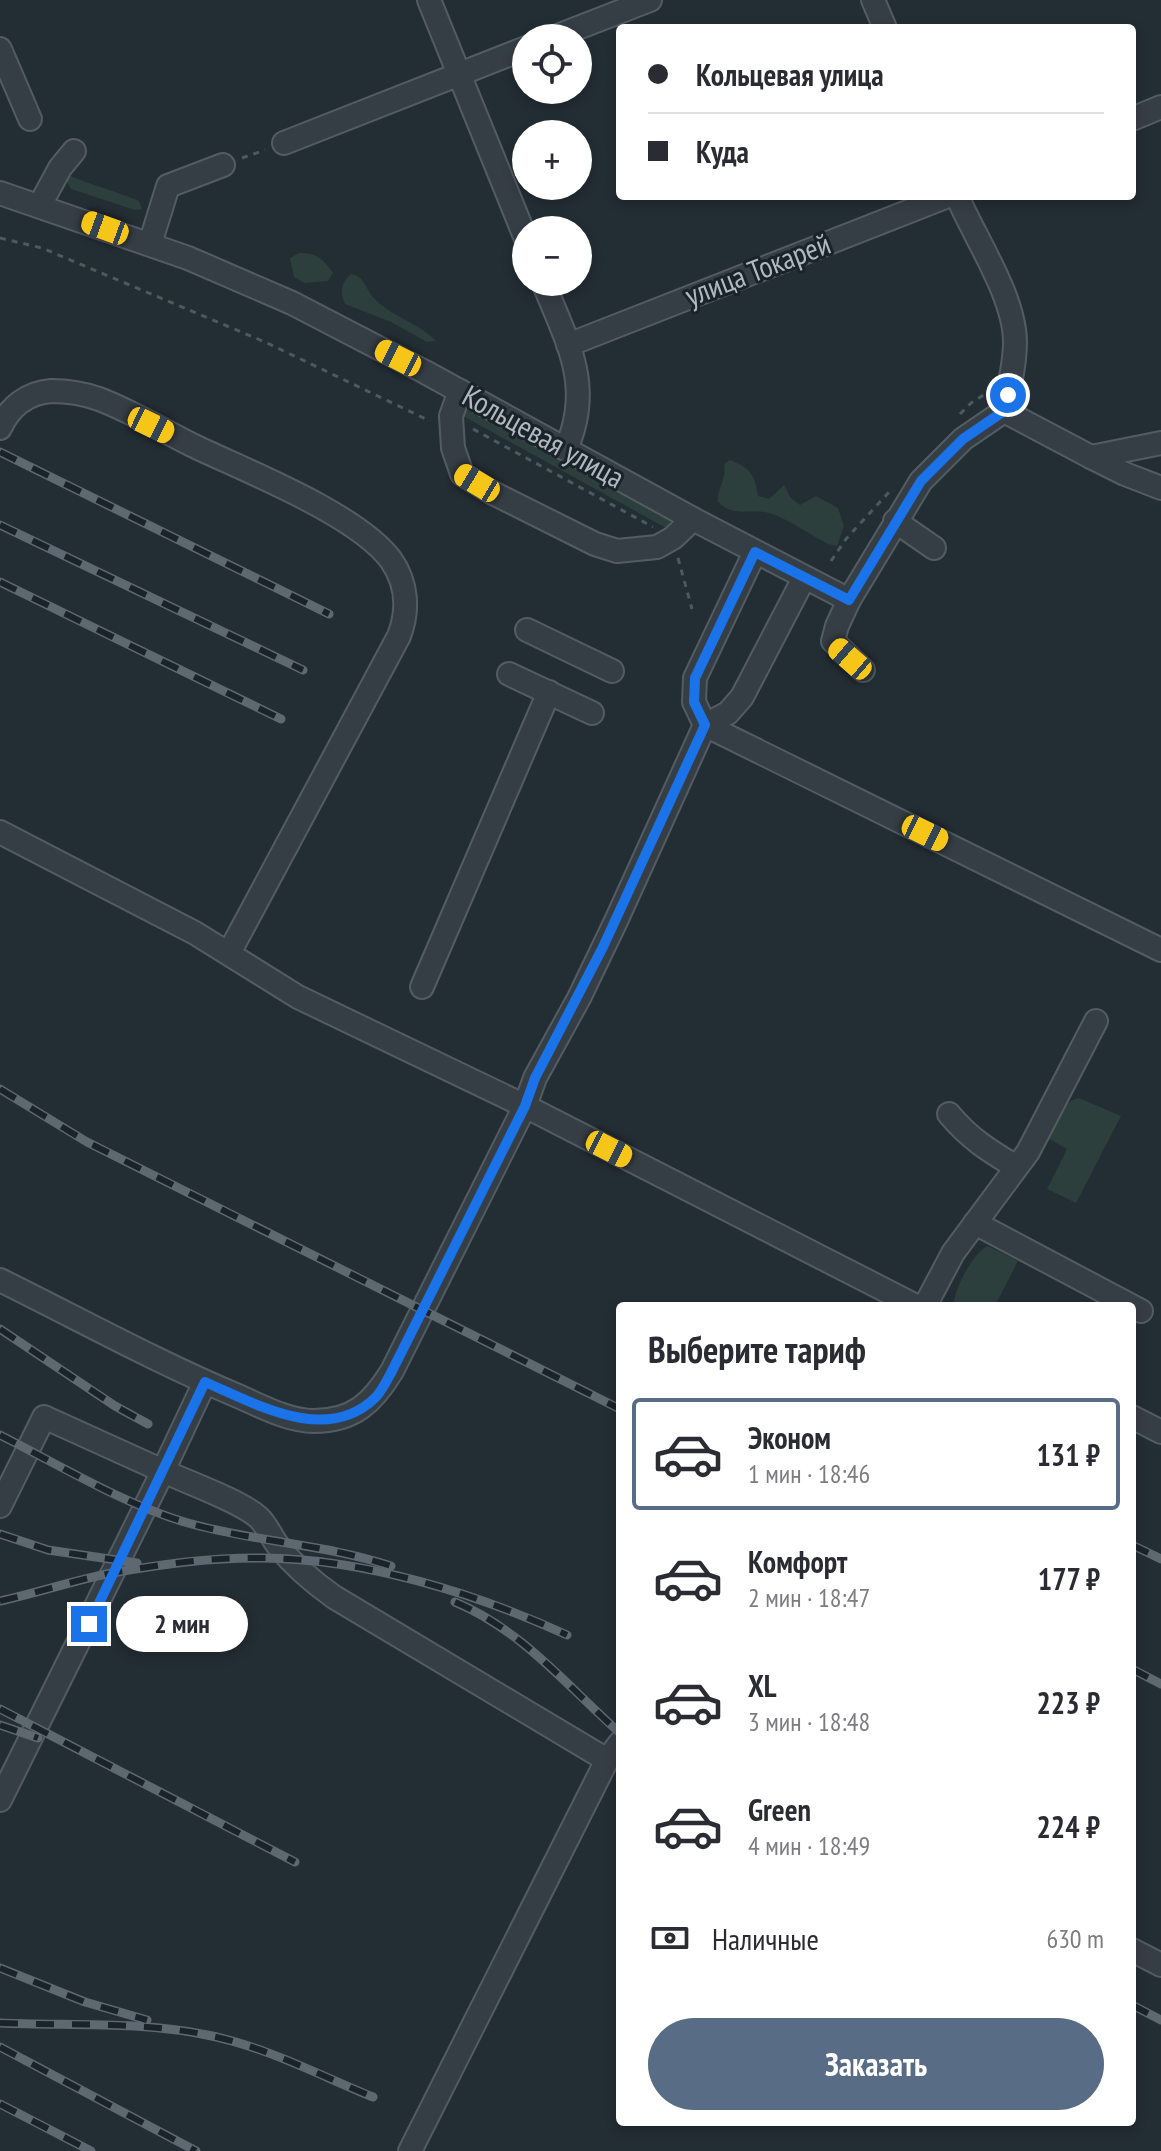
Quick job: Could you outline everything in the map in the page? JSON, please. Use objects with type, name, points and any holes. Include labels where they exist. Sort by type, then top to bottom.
[{"type":"street","points":[[429,0],[517,216]]},
{"type":"street","points":[[588,24],[650,0]]},
{"type":"street","points":[[873,0],[883,24]]},
{"type":"street","points":[[0,49],[30,119]]},
{"type":"street","points":[[284,143],[512,54]]},
{"type":"street","points":[[1136,117],[1161,107]]},
{"type":"street","points":[[40,205],[60,168],[74,151]]},
{"type":"street","points":[[150,244],[168,186],[223,165]]},
{"type":"street","name":"Кольцевая улица","points":[[0,193],[150,244],[292,303],[849,600]]},
{"type":"street","name":"улица Токарей","points":[[568,345],[938,200]]},
{"type":"street","points":[[863,670],[833,641],[849,600],[921,481],[963,439],[1004,411],[1014,362],[1014,324],[997,279],[959,200]]},
{"type":"street","points":[[549,296],[568,345],[579,394],[575,428],[566,449]]},
{"type":"street","points":[[460,391],[451,416],[453,448],[462,474],[491,492],[582,538],[617,551],[657,547],[673,538],[693,519]]},
{"type":"street","points":[[0,428],[19,401],[35,393],[64,392],[99,399],[334,514],[381,549],[402,581],[406,612],[399,636],[229,953]]},
{"type":"street","points":[[1004,411],[1125,474],[1161,488]]},
{"type":"street","points":[[1091,457],[1161,443]]},
{"type":"street","points":[[895,521],[934,548]]},
{"type":"street","points":[[755,552],[695,678],[694,702],[705,725],[1161,950]]},
{"type":"street","points":[[0,1280],[205,1382],[287,1416],[313,1421],[356,1411],[376,1397],[525,1106],[535,1078],[579,998],[625,926],[705,725],[728,713],[737,704],[771,646],[804,578]]},
{"type":"street","points":[[527,630],[612,671]]},
{"type":"street","points":[[509,674],[592,713]]},
{"type":"street","points":[[422,987],[549,692]]},
{"type":"street","points":[[0,832],[229,953],[298,997],[525,1106],[908,1302]]},
{"type":"street","points":[[927,1302],[953,1253],[1041,1129],[1096,1021]]},
{"type":"street","points":[[949,1114],[966,1135],[1016,1167]]},
{"type":"street","points":[[975,1223],[1124,1302]]},
{"type":"street","points":[[1136,1308],[1141,1311]]},
{"type":"street","points":[[0,1800],[205,1382]]},
{"type":"street","points":[[0,1506],[44,1417],[252,1512],[266,1525],[289,1559],[334,1597],[613,1752],[410,2151]]},
{"type":"street","points":[[1136,1419],[1161,1432]]},
{"type":"street","points":[[1136,1952],[1161,1965]]},
{"type":"path","points":[[223,165],[284,143]]},
{"type":"path","points":[[0,238],[42,248],[265,342],[408,408],[444,429],[463,423],[673,538],[692,609]]},
{"type":"green space","points":[[68,175],[139,201],[142,209],[135,210],[71,189],[64,177]]},
{"type":"green space","points":[[299,253],[315,255],[323,261],[333,273],[328,281],[304,283],[294,277],[290,258]]},
{"type":"green space","points":[[351,274],[362,279],[379,303],[436,341],[427,342],[391,322],[345,304],[342,288]]},
{"type":"green space","points":[[463,407],[672,522],[666,528],[463,416]]},
{"type":"green space","points":[[730,460],[750,473],[758,496],[769,499],[784,485],[790,497],[800,505],[816,496],[838,508],[844,526],[837,546],[772,514],[724,507],[718,502],[719,492],[724,464]]},
{"type":"green space","points":[[1079,1098],[1121,1116],[1076,1203],[1047,1189],[1067,1149],[1046,1137],[1063,1108]]},
{"type":"green space","points":[[988,1246],[1018,1261],[997,1302],[954,1302],[965,1273],[982,1249]]},
{"type":"railway","points":[[0,452],[329,614]]},
{"type":"railway","points":[[0,525],[303,670]]},
{"type":"railway","points":[[0,582],[281,719]]},
{"type":"railway","points":[[0,1089],[87,1142],[616,1407]]},
{"type":"railway","points":[[0,1329],[115,1406],[148,1424]]},
{"type":"railway","points":[[0,1435],[92,1484],[164,1515],[213,1529],[341,1553],[391,1566]]},
{"type":"railway","points":[[0,1534],[48,1550],[137,1563]]},
{"type":"railway","points":[[1136,1547],[1161,1559]]},
{"type":"railway","points":[[0,1601],[98,1576],[168,1564],[244,1558],[302,1560],[419,1581],[495,1605],[567,1635]]},
{"type":"railway","points":[[455,1602],[523,1643],[616,1729]]},
{"type":"railway","points":[[1136,1671],[1161,1684]]},
{"type":"railway","points":[[0,1709],[295,1862]]},
{"type":"railway","points":[[0,1725],[38,1738]]},
{"type":"railway","points":[[0,1968],[85,2002],[147,2020]]},
{"type":"railway","points":[[1136,2007],[1161,2020]]},
{"type":"railway","points":[[0,2023],[130,2026],[207,2035],[270,2054],[373,2097]]},
{"type":"railway","points":[[0,2047],[196,2151]]},
{"type":"railway","points":[[0,2104],[91,2151]]},
{"type":"route","points":[[89,1624],[205,1382],[262,1407],[313,1421],[356,1411],[376,1397],[525,1106],[535,1078],[579,998],[705,725],[694,702],[695,678],[755,552],[849,600],[921,481],[963,439],[1004,411],[1008,395]]}]
